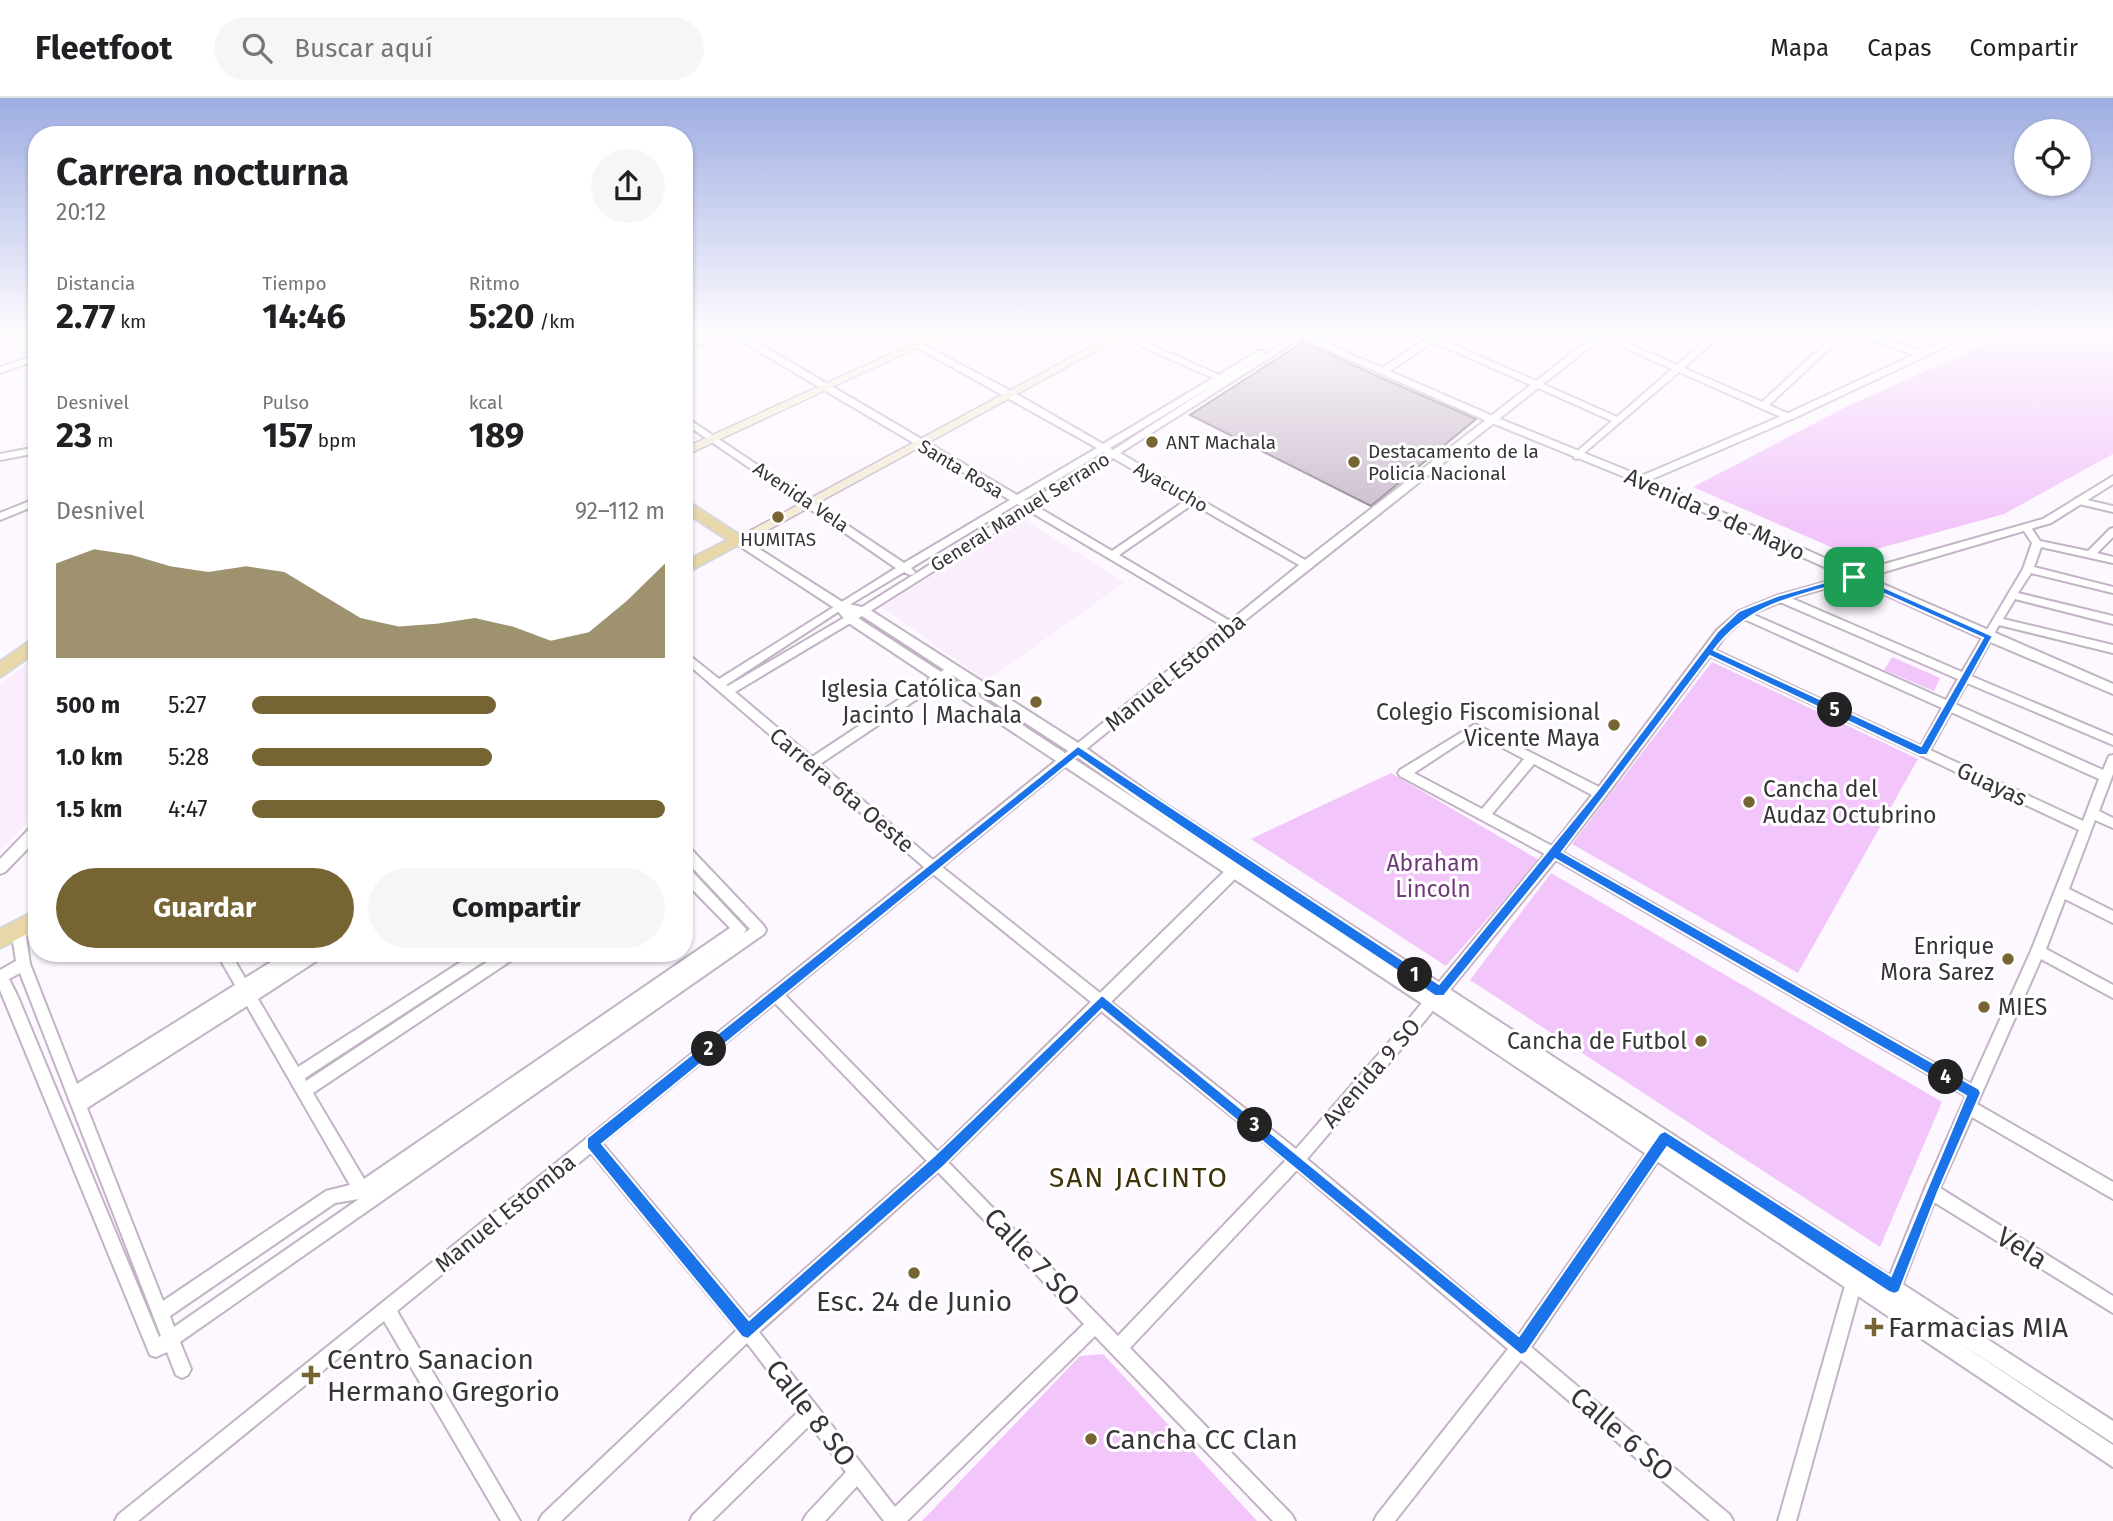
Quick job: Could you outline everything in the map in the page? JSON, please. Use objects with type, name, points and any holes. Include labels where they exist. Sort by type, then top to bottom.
[{"type":"main road","points":[[693,449],[808,395]]},
{"type":"main road","points":[[693,564],[1007,395]]},
{"type":"main road","points":[[693,509],[739,540]]},
{"type":"main road","points":[[0,671],[28,649]]},
{"type":"street","name":"Santa Rosa","points":[[843,395],[919,444],[1233,627]]},
{"type":"street","name":"Ayacucho","points":[[1012,395],[1306,565]]},
{"type":"street","name":"General Manuel Serrano","points":[[722,689],[840,606],[1188,395]]},
{"type":"street","name":"General Manuel Serrano","points":[[722,689],[857,615],[1207,395]]},
{"type":"street","name":"Avenida 9 de Mayo","points":[[1445,395],[2113,689]]},
{"type":"street","name":"Manuel Estomba","points":[[124,1521],[1233,627],[1306,565],[1521,395]]},
{"type":"street","points":[[1562,395],[1617,420]]},
{"type":"street","points":[[1581,455],[1646,395]]},
{"type":"street","points":[[1740,395],[1788,417]]},
{"type":"street","points":[[1763,406],[1774,395]]},
{"type":"street","points":[[1641,480],[1833,395]]},
{"type":"street","name":"Avenida Vela","points":[[693,425],[917,576]]},
{"type":"street","points":[[0,457],[28,452]]},
{"type":"street","points":[[1743,614],[1780,598],[2047,521],[2111,482]]},
{"type":"street","points":[[1113,555],[1192,500]]},
{"type":"street","points":[[2078,500],[2113,509]]},
{"type":"street","points":[[0,516],[28,505]]},
{"type":"street","points":[[2027,528],[2037,543],[2113,560]]},
{"type":"street","points":[[2090,555],[2113,531]]},
{"type":"street","points":[[739,540],[947,673],[1856,1273],[2113,1457]]},
{"type":"street","points":[[1923,752],[2028,569],[2037,543]]},
{"type":"street","points":[[2028,569],[2113,590]]},
{"type":"street","points":[[2012,595],[2113,620]]},
{"type":"street","points":[[1780,598],[2113,741]]},
{"type":"street","points":[[1743,614],[2105,776]]},
{"type":"street","name":"Avenida 9 SO","points":[[1120,1347],[1296,1159],[1436,997],[1601,794],[1721,633],[1743,614]]},
{"type":"street","points":[[1996,621],[2113,649]]},
{"type":"street","name":"Guayas","points":[[1709,651],[2086,828]]},
{"type":"street","name":"Carrera 6ta Oeste","points":[[693,663],[934,868],[1296,1159],[1521,1347]]},
{"type":"street","points":[[811,764],[947,673]]},
{"type":"street","points":[[1601,794],[1475,728],[1404,773],[1554,853],[1971,1100],[2112,1189]]},
{"type":"street","points":[[1483,816],[1531,759]]},
{"type":"street","points":[[1890,1296],[1931,1191],[2038,951],[2113,759]]},
{"type":"street","points":[[2091,813],[2113,823]]},
{"type":"street","points":[[0,869],[28,839]]},
{"type":"street","points":[[162,1312],[332,1196],[366,1195],[759,930],[693,860]]},
{"type":"street","points":[[548,1521],[748,1331],[939,1161],[1239,866]]},
{"type":"street","points":[[693,882],[739,929],[693,962]]},
{"type":"street","points":[[2061,891],[2113,917]]},
{"type":"street","points":[[18,929],[23,964],[162,1312],[182,1369]]},
{"type":"street","points":[[2038,951],[2113,992]]},
{"type":"street","points":[[229,962],[366,1195]]},
{"type":"street","points":[[246,992],[285,962]]},
{"type":"street","points":[[77,1099],[246,992],[301,962]]},
{"type":"street","points":[[296,1076],[472,962]]},
{"type":"street","points":[[304,1091],[498,962]]},
{"type":"street","points":[[23,964],[0,977],[156,1349],[693,962]]},
{"type":"street","name":"Calle 7 SO","points":[[776,995],[1286,1521]]},
{"type":"street","name":"Calle 8 SO","points":[[592,1143],[748,1331],[895,1521]]},
{"type":"street","points":[[1383,1521],[1521,1347],[1661,1145]]},
{"type":"street","name":"Vela","points":[[1931,1191],[2113,1305]]},
{"type":"street","points":[[1787,1521],[1856,1273]]},
{"type":"street","points":[[1890,1296],[2113,1433]]},
{"type":"street","points":[[386,1308],[511,1521]]},
{"type":"street","points":[[895,1521],[1096,1324]]},
{"type":"street","name":"Calle 6 SO","points":[[1521,1347],[1724,1521]]},
{"type":"street","points":[[699,1521],[811,1412]]},
{"type":"street","points":[[812,1521],[858,1473]]},
{"type":"shaded area","points":[[1022,519],[1125,582],[986,681],[882,607]]},
{"type":"shaded area","points":[[28,663],[28,821],[0,850],[0,685]]},
{"type":"green space","points":[[1871,395],[2113,395],[2113,454],[2004,514],[1873,550],[1847,554],[1693,487]]},
{"type":"green space","points":[[1892,657],[1940,678],[1934,691],[1884,670]]},
{"type":"green space","name":"Cancha del Audaz Octubrino","points":[[1712,662],[1918,759],[1798,973],[1572,844]]},
{"type":"green space","name":"Abraham Lincoln","points":[[1391,773],[1539,860],[1446,966],[1251,839]]},
{"type":"green space","name":"Cancha de Futbol","points":[[1551,873],[1942,1102],[1880,1247],[1470,980]]},
{"type":"green space","name":"Cancha CC Clan","points":[[1103,1354],[1257,1521],[922,1521],[1080,1356]]},
{"type":"building","name":"Destacamento de la Policía Nacional","points":[[1220,395],[1422,395],[1476,419],[1371,506],[1190,415]]},
{"type":"place","name":"ANT Machala","points":[[1152,442]]},
{"type":"place","name":"Destacamento de la Policía Nacional","points":[[1354,462]]},
{"type":"place","name":"HUMITAS","points":[[778,517]]},
{"type":"place","name":"Iglesia Católica San Jacinto | Machala","points":[[1036,702]]},
{"type":"place","name":"Colegio Fiscomisional Vicente Maya","points":[[1614,725]]},
{"type":"place","name":"Cancha del Audaz Octubrino","points":[[1749,802]]},
{"type":"place","name":"Enrique Mora Sarez","points":[[2008,959]]},
{"type":"place","name":"MIES","points":[[1984,1007]]},
{"type":"place","name":"Cancha de Futbol","points":[[1701,1041]]},
{"type":"place","name":"Esc. 24 de Junio","points":[[914,1273]]},
{"type":"place","name":"Farmacias MIA","points":[[1874,1327]]},
{"type":"place","name":"Centro Sanacion Hermano Gregorio","points":[[311,1375]]},
{"type":"place","name":"Cancha CC Clan","points":[[1091,1439]]},
{"type":"district","name":"SAN JACINTO","points":[[1139,1177]]},
{"type":"route","points":[[1854,577],[1780,598],[1743,614],[1721,633],[1601,794],[1440,992],[1160,808],[1078,750],[592,1143],[748,1331],[939,1161],[1102,1001],[1521,1347],[1665,1138],[1894,1287],[1931,1191],[1974,1093],[1554,853],[1601,794],[1709,651],[1923,752],[1988,636],[1854,577]]}]
